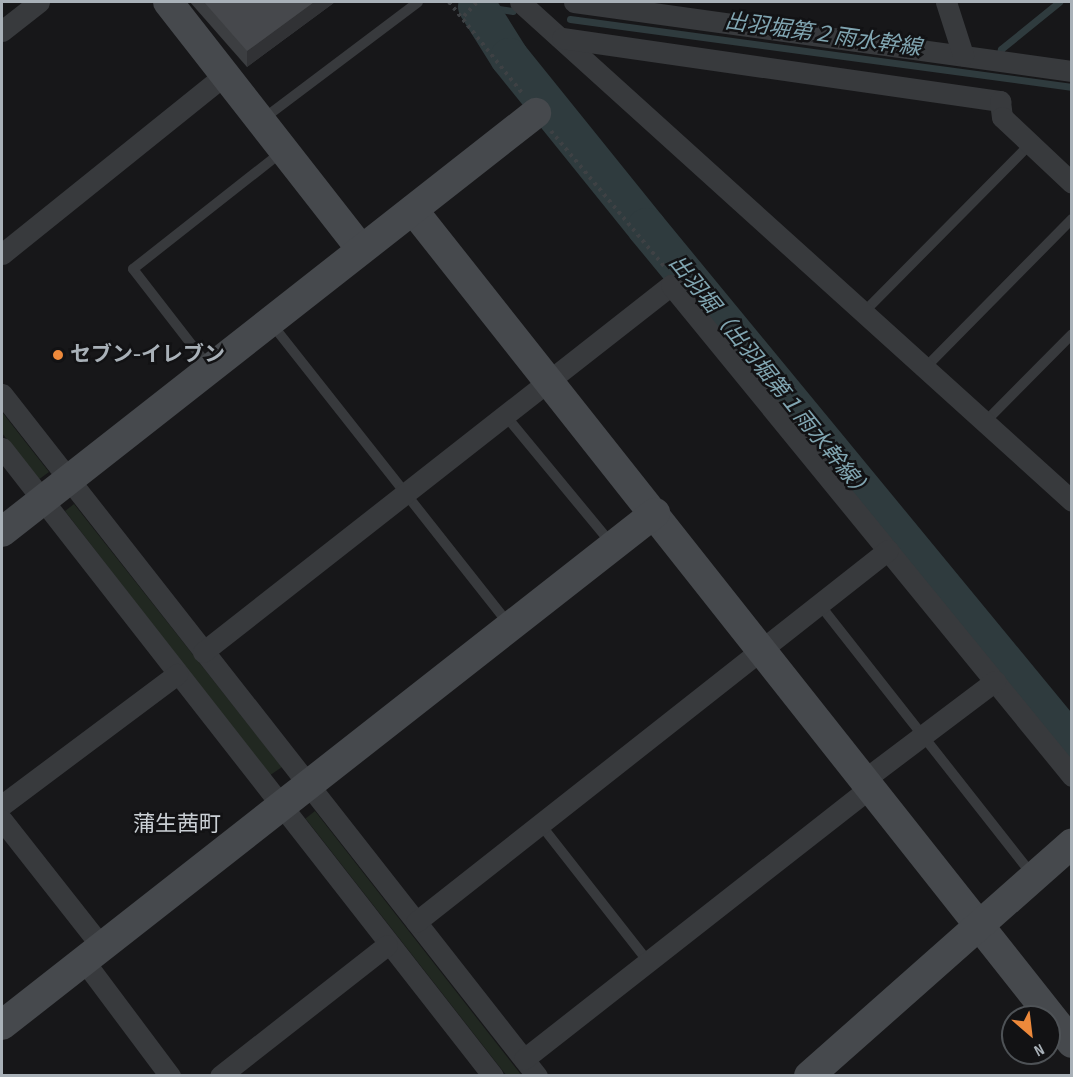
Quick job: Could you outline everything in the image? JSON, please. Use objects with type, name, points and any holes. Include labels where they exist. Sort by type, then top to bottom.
[{"type":"street","points":[[2,31],[39,2]]},
{"type":"street","points":[[168,2],[361,249]]},
{"type":"street","points":[[520,2],[984,423],[1067,488]]},
{"type":"street","points":[[583,2],[1071,70]]},
{"type":"street","points":[[946,2],[963,55]]},
{"type":"street","points":[[562,38],[1000,101],[1002,117],[1071,183]]},
{"type":"street","points":[[2,254],[225,75]]},
{"type":"street","points":[[2,532],[536,113]]},
{"type":"street","points":[[413,210],[655,513],[1071,1043]]},
{"type":"street","points":[[203,652],[671,285],[1071,776]]},
{"type":"street","points":[[2,394],[537,1076]]},
{"type":"street","points":[[2,448],[387,945],[493,1076]]},
{"type":"street","points":[[2,1026],[655,513]]},
{"type":"street","points":[[416,922],[888,550]]},
{"type":"street","points":[[2,805],[177,674]]},
{"type":"street","points":[[524,1059],[868,784],[922,735],[995,681]]},
{"type":"street","points":[[2,820],[93,954],[170,1076]]},
{"type":"street","points":[[810,1075],[1071,843]]},
{"type":"street","points":[[220,1076],[387,945]]},
{"type":"lane","points":[[261,121],[418,2]]},
{"type":"lane","points":[[863,314],[1030,144]]},
{"type":"lane","points":[[209,368],[133,269],[283,150]]},
{"type":"lane","points":[[924,369],[1071,219]]},
{"type":"lane","points":[[270,321],[511,627]]},
{"type":"lane","points":[[984,423],[1071,333]]},
{"type":"lane","points":[[505,415],[614,546]]},
{"type":"lane","points":[[820,605],[1033,876]]},
{"type":"lane","points":[[541,825],[647,960]]},
{"type":"path","points":[[449,2],[464,16],[536,113],[669,272],[671,285]]},
{"type":"path","points":[[464,16],[477,2]]},
{"type":"shaded area","points":[[2,412],[49,472],[38,480],[2,433]]},
{"type":"shaded area","points":[[74,504],[282,767],[269,776],[65,511]]},
{"type":"shaded area","points":[[315,811],[522,1076],[507,1076],[306,818]]},
{"type":"building","points":[[204,2],[314,2],[247,51]]},
{"type":"waterway","points":[[998,59],[1001,49],[1059,2]]},
{"type":"waterway","name":"出羽堀第２雨水幹線","points":[[477,6],[513,11]]},
{"type":"waterway","name":"出羽堀（出羽堀第１雨水幹線）","points":[[477,6],[509,57],[646,227],[1072,744]]},
{"type":"waterway","name":"出羽堀第２雨水幹線","points":[[570,19],[1072,87]]},
{"type":"place","name":"セブン-イレブン","points":[[58,355]]},
{"type":"district","name":"蒲生茜町","points":[[177,825]]}]
